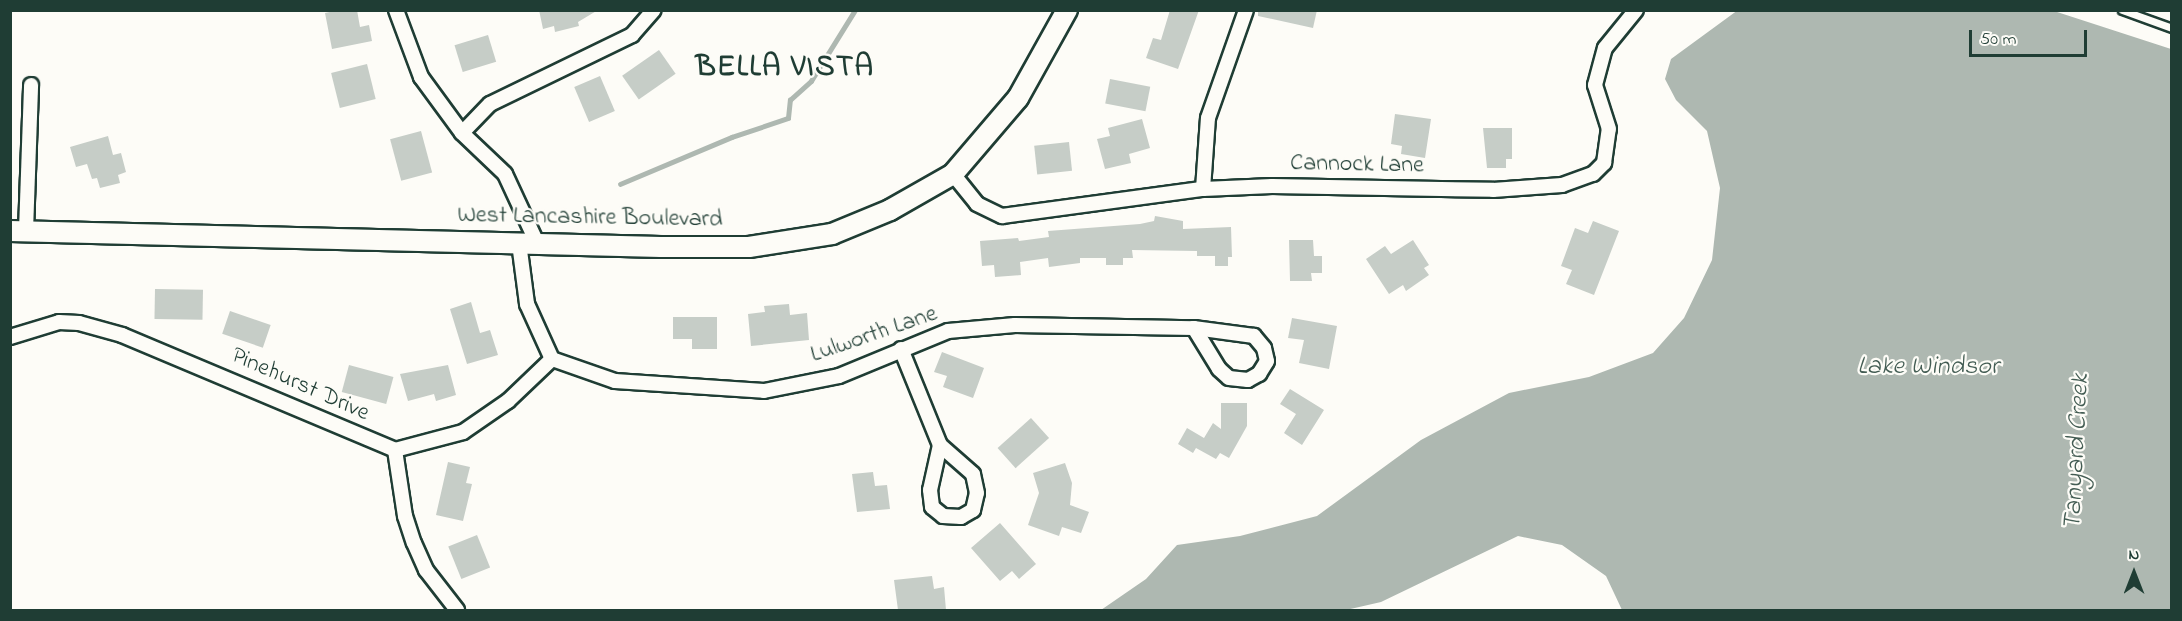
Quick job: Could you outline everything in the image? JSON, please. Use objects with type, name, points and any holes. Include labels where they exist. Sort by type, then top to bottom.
[{"type":"main road","name":"West Lancashire Boulevard","points":[[18,231],[749,247],[832,234],[890,210],[953,174],[1018,98],[1067,10]]},
{"type":"street","points":[[396,10],[421,77],[462,133],[505,174],[528,243],[527,304],[552,359],[508,401],[463,432],[394,450],[405,516],[414,543],[426,570],[457,610]]},
{"type":"street","points":[[462,133],[490,104],[632,35],[654,10]]},
{"type":"street","points":[[1203,189],[1208,118],[1246,10]]},
{"type":"street","name":"Cannock Lane","points":[[953,174],[977,204],[1002,216],[1203,189],[1272,186],[1493,190],[1562,185],[1593,174],[1604,163],[1609,129],[1594,85],[1605,48],[1636,10]]},
{"type":"street","points":[[18,231],[31,85]]},
{"type":"street","name":"Pinehurst Drive","points":[[10,337],[59,322],[79,323],[122,335],[394,450]]},
{"type":"street","name":"Lulworth Lane","points":[[552,359],[615,381],[764,391],[839,376],[901,349],[948,332],[1015,325],[1194,328],[1254,336],[1264,348],[1267,362],[1259,374],[1248,380],[1229,378],[1212,360],[1194,328]]},
{"type":"street","points":[[901,349],[940,445],[973,474],[977,493],[973,510],[961,517],[944,516],[932,507],[930,490],[940,445]]},
{"type":"lane","points":[[2122,10],[2172,28]]},
{"type":"water","name":"Lake Windsor","points":[[1738,10],[2054,11],[2171,49],[2171,610],[1622,610],[1606,576],[1562,545],[1518,536],[1381,602],[1346,610],[1101,610],[1146,579],[1177,545],[1240,536],[1317,516],[1421,440],[1509,393],[1589,377],[1653,353],[1684,318],[1712,260],[1720,188],[1707,131],[1676,100],[1665,79],[1671,59]]},
{"type":"building","points":[[357,10],[360,27],[369,25],[372,41],[332,49],[325,13]]},
{"type":"building","points":[[539,10],[598,10],[578,22],[579,26],[555,32],[554,26],[543,29]]},
{"type":"building","points":[[1170,10],[1199,10],[1178,69],[1146,58],[1153,38],[1161,40]]},
{"type":"building","points":[[1258,10],[1317,10],[1313,28],[1258,16]]},
{"type":"building","points":[[488,35],[496,62],[463,72],[455,45]]},
{"type":"building","points":[[659,50],[676,74],[639,100],[622,76]]},
{"type":"building","points":[[367,64],[376,99],[340,108],[331,73]]},
{"type":"building","points":[[600,76],[615,111],[589,122],[574,87]]},
{"type":"building","points":[[1110,79],[1150,87],[1145,111],[1105,104]]},
{"type":"building","points":[[1395,114],[1431,119],[1425,158],[1401,154],[1402,146],[1391,144]]},
{"type":"building","points":[[1142,119],[1150,148],[1129,154],[1131,163],[1105,169],[1097,139],[1110,136],[1108,128]]},
{"type":"building","points":[[1483,128],[1512,128],[1512,159],[1506,159],[1506,168],[1487,168]]},
{"type":"building","points":[[421,131],[432,173],[401,181],[390,139]]},
{"type":"building","points":[[108,136],[113,155],[121,153],[126,172],[118,175],[120,183],[100,188],[97,178],[92,179],[87,164],[76,167],[70,147]]},
{"type":"building","points":[[1069,142],[1072,171],[1037,174],[1034,146]]},
{"type":"building","points":[[1155,216],[1183,221],[1183,229],[1231,227],[1232,257],[1228,257],[1228,266],[1215,266],[1215,256],[1197,256],[1197,251],[1132,250],[1133,258],[1123,258],[1123,265],[1106,265],[1106,258],[1080,258],[1080,263],[1049,267],[1048,258],[1020,262],[1021,275],[995,277],[994,265],[982,266],[980,241],[1018,238],[1019,241],[1049,237],[1048,231],[1140,224],[1154,221]]},
{"type":"building","points":[[1593,221],[1619,231],[1594,295],[1566,284],[1572,270],[1561,266],[1575,228],[1588,233]]},
{"type":"building","points":[[1289,240],[1313,240],[1314,256],[1322,256],[1322,273],[1311,273],[1312,281],[1290,281]]},
{"type":"building","points":[[1413,240],[1429,265],[1424,268],[1429,275],[1406,291],[1403,285],[1389,294],[1366,259],[1385,246],[1391,254]]},
{"type":"building","points":[[155,289],[203,290],[202,320],[154,319]]},
{"type":"building","points":[[471,302],[480,333],[490,330],[498,355],[467,364],[450,309]]},
{"type":"building","points":[[789,304],[790,315],[807,313],[809,340],[751,346],[748,314],[765,312],[764,306]]},
{"type":"building","points":[[230,311],[271,325],[263,348],[222,334]]},
{"type":"building","points":[[673,317],[717,317],[717,349],[692,349],[692,339],[673,339]]},
{"type":"building","points":[[1292,318],[1337,326],[1329,369],[1299,363],[1304,340],[1288,338]]},
{"type":"building","points":[[942,352],[984,368],[973,398],[943,387],[947,376],[934,372]]},
{"type":"building","points":[[349,365],[393,377],[386,404],[342,392]]},
{"type":"building","points":[[448,365],[456,395],[436,401],[434,394],[408,401],[400,374]]},
{"type":"building","points":[[1290,389],[1324,410],[1302,445],[1284,433],[1296,414],[1280,404]]},
{"type":"building","points":[[1221,403],[1247,403],[1247,426],[1229,458],[1220,453],[1216,459],[1196,448],[1193,453],[1178,444],[1187,428],[1204,438],[1213,423],[1221,429]]},
{"type":"building","points":[[1031,418],[1049,438],[1016,468],[998,448]]},
{"type":"building","points":[[448,462],[470,467],[466,483],[472,484],[463,521],[436,515]]},
{"type":"building","points":[[1065,463],[1072,483],[1070,505],[1089,512],[1081,533],[1062,527],[1059,536],[1028,525],[1039,493],[1033,473]]},
{"type":"building","points":[[873,472],[875,486],[887,485],[890,509],[857,512],[852,474]]},
{"type":"building","points":[[1000,523],[1036,564],[1019,579],[1012,571],[1000,581],[971,548]]},
{"type":"building","points":[[477,535],[490,567],[461,579],[448,547]]},
{"type":"building","points":[[932,576],[934,589],[944,587],[946,610],[898,610],[894,580]]},
{"type":"waterway","points":[[620,184],[732,137],[788,118],[790,100],[811,81],[855,10]]},
{"type":"district","name":"BELLA VISTA","points":[[785,68]]},
{"type":"water label","name":"Tanyard Creek","points":[[2078,452]]}]
